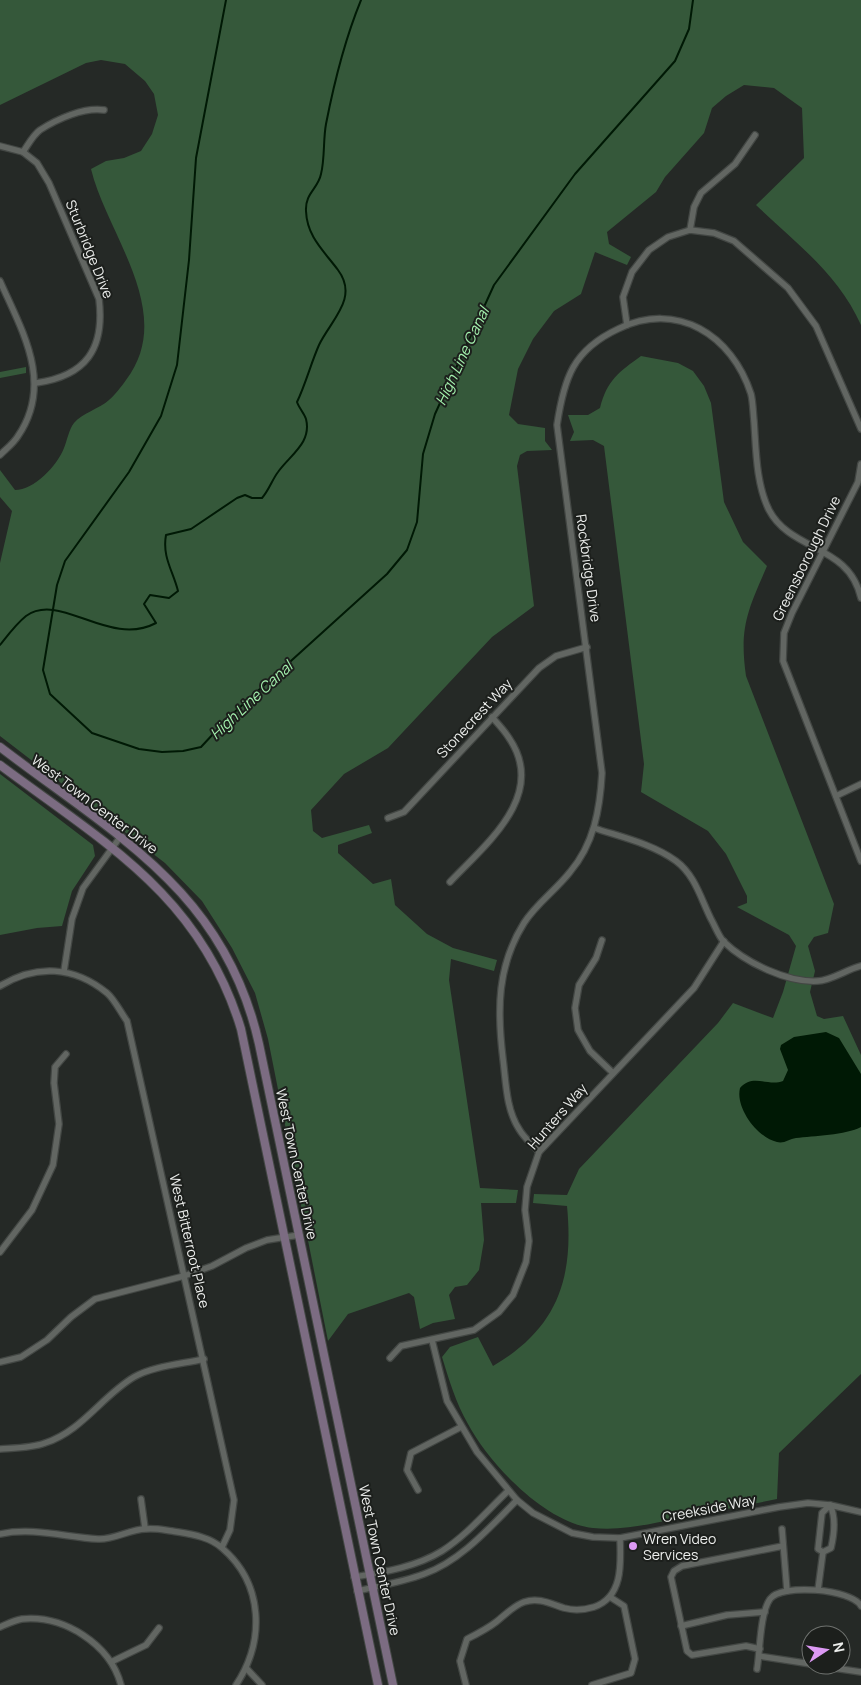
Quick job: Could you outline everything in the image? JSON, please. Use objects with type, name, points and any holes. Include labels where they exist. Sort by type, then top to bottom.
[{"type":"street","points":[[23,152],[40,131],[80,111],[91,108],[104,110]]},
{"type":"street","points":[[690,230],[694,206],[701,193],[735,164],[755,135]]},
{"type":"street","name":"Sturbridge Drive","points":[[0,146],[23,152],[37,163],[49,183],[99,299],[100,336],[92,353],[76,370],[55,380],[36,383]]},
{"type":"street","points":[[627,325],[622,297],[632,272],[649,250],[668,237],[690,230],[714,233],[734,242],[788,288],[816,326],[861,429]]},
{"type":"street","points":[[0,281],[30,351],[36,383],[30,411],[18,436],[0,455]]},
{"type":"street","name":"Rockbridge Drive","points":[[539,1152],[519,1130],[509,1101],[499,1026],[500,982],[509,952],[524,922],[571,872],[586,848],[594,828],[600,798],[602,773],[557,425],[562,391],[575,362],[606,335],[627,325],[656,318],[676,318],[703,329],[728,352],[740,370],[751,395],[759,478],[769,510],[788,533],[823,550],[843,564],[858,584],[861,598]]},
{"type":"street","name":"Greensborough Drive","points":[[861,464],[858,482],[823,550],[784,633],[783,661],[861,861]]},
{"type":"street","name":"Stonecrest Way","points":[[388,818],[404,812],[539,668],[556,656],[587,647]]},
{"type":"street","points":[[450,882],[508,819],[520,792],[521,776],[518,756],[510,738],[492,717]]},
{"type":"street","name":"West Town Center Drive","points":[[0,747],[121,836],[154,864],[191,902],[219,941],[239,978],[255,1026],[393,1685]]},
{"type":"street","name":"West Town Center Drive","points":[[0,765],[146,875],[180,911],[206,947],[225,983],[241,1029],[357,1592],[378,1685]]},
{"type":"street","points":[[836,796],[861,784]]},
{"type":"street","points":[[594,828],[655,849],[676,861],[689,874],[697,886],[724,941],[761,968],[798,979],[820,982],[848,969],[861,966]]},
{"type":"street","points":[[0,986],[16,976],[40,971],[64,970],[72,919],[83,888],[121,836]]},
{"type":"street","points":[[602,940],[596,958],[579,985],[576,1008],[578,1030],[590,1051],[612,1073]]},
{"type":"street","name":"Hunters Way","points":[[390,1358],[401,1346],[474,1330],[499,1312],[514,1295],[526,1262],[529,1241],[525,1210],[527,1186],[539,1152],[694,988],[724,941]]},
{"type":"street","name":"West Bitterroot Place","points":[[64,970],[86,979],[108,994],[127,1021],[234,1500],[230,1530],[222,1547]]},
{"type":"street","points":[[0,1252],[32,1210],[53,1165],[59,1124],[54,1082],[55,1068],[66,1054]]},
{"type":"street","points":[[0,1362],[21,1357],[47,1340],[71,1317],[95,1299],[184,1276],[212,1266],[246,1248],[298,1235]]},
{"type":"street","name":"Creekside Way","points":[[432,1340],[447,1401],[477,1452],[517,1500],[547,1521],[572,1533],[593,1537],[620,1538],[808,1503],[830,1505],[861,1512]]},
{"type":"street","points":[[0,1449],[45,1443],[73,1428],[120,1387],[136,1376],[204,1359]]},
{"type":"street","points":[[418,1490],[407,1470],[411,1453],[461,1427]]},
{"type":"street","points":[[354,1577],[415,1564],[442,1551],[466,1532],[508,1491]]},
{"type":"street","points":[[141,1500],[146,1528]]},
{"type":"street","points":[[357,1592],[424,1574],[447,1563],[473,1544],[517,1500]]},
{"type":"street","points":[[830,1505],[835,1514],[832,1530],[833,1538],[831,1548],[823,1552],[818,1549],[817,1542],[822,1513],[830,1505]]},
{"type":"street","points":[[0,1534],[17,1530],[100,1540],[146,1528],[196,1535],[222,1547],[242,1570],[254,1594],[257,1632],[247,1669],[236,1685]]},
{"type":"street","points":[[782,1529],[787,1591]]},
{"type":"street","points":[[466,1685],[460,1661],[467,1639],[493,1625],[516,1606],[524,1602],[541,1600],[568,1609],[586,1609],[602,1604],[610,1597],[614,1593],[621,1566],[620,1538]]},
{"type":"street","points":[[760,1649],[746,1646],[692,1655],[687,1651],[671,1577],[674,1571],[682,1566],[783,1546]]},
{"type":"street","points":[[818,1590],[823,1552]]},
{"type":"street","points":[[757,1668],[765,1612],[770,1600],[776,1594],[787,1591],[818,1590],[850,1598],[861,1606]]},
{"type":"street","points":[[592,1685],[631,1673],[635,1659],[624,1606],[610,1597]]},
{"type":"street","points":[[681,1626],[727,1615],[765,1612]]},
{"type":"street","points":[[0,1626],[21,1619],[50,1621],[68,1626],[84,1636],[111,1662],[121,1685]]},
{"type":"street","points":[[111,1662],[146,1645],[159,1628]]},
{"type":"street","points":[[759,1656],[801,1663]]},
{"type":"street","points":[[247,1669],[262,1685]]},
{"type":"green space","points":[[0,0],[861,0],[861,325],[841,290],[815,260],[756,205],[804,158],[802,108],[774,88],[744,85],[726,96],[712,108],[704,133],[665,177],[656,192],[607,232],[609,244],[631,257],[627,265],[595,252],[581,294],[554,311],[533,339],[518,369],[509,415],[518,424],[545,428],[545,441],[552,450],[527,451],[520,455],[517,466],[534,606],[492,637],[388,748],[344,774],[311,810],[313,831],[322,838],[369,825],[372,833],[338,845],[338,853],[373,884],[391,879],[395,905],[427,934],[453,948],[497,960],[494,971],[451,959],[449,980],[480,1188],[518,1190],[516,1203],[481,1203],[484,1240],[479,1270],[467,1285],[455,1287],[449,1295],[455,1319],[433,1323],[420,1329],[414,1297],[409,1293],[348,1314],[328,1341],[268,1039],[255,993],[232,948],[202,901],[165,863],[0,736],[0,563],[12,511],[0,497],[0,470],[15,490],[30,486],[44,476],[61,455],[74,423],[81,416],[105,403],[113,396],[126,380],[140,354],[144,328],[142,301],[134,274],[99,194],[91,169],[106,161],[124,158],[141,151],[152,134],[158,115],[154,94],[145,81],[125,64],[101,60],[86,63],[0,105]]},
{"type":"green space","points":[[641,356],[678,363],[693,371],[704,386],[711,403],[724,502],[743,542],[767,566],[747,619],[744,644],[746,676],[834,904],[828,933],[814,937],[808,946],[815,971],[810,992],[817,1016],[824,1019],[843,1016],[861,1055],[861,1374],[779,1453],[777,1499],[645,1525],[603,1529],[575,1524],[557,1515],[521,1490],[505,1474],[490,1457],[468,1424],[456,1400],[442,1357],[450,1347],[478,1337],[493,1366],[515,1351],[533,1335],[547,1318],[557,1299],[564,1278],[568,1256],[567,1206],[533,1203],[534,1194],[567,1195],[579,1169],[718,1023],[733,1003],[773,1018],[783,992],[796,946],[789,935],[737,907],[747,903],[747,896],[726,854],[708,831],[641,792],[644,764],[604,446],[593,440],[570,441],[574,432],[568,415],[588,415],[600,408],[610,383],[626,367]]},
{"type":"green space","points":[[26,367],[26,373],[0,378],[0,372]]},
{"type":"green space","points":[[0,774],[93,845],[95,856],[72,891],[62,926],[37,928],[0,935]]},
{"type":"shaded area","points":[[826,1032],[839,1038],[861,1074],[861,1127],[847,1132],[796,1138],[782,1142],[777,1142],[762,1135],[744,1113],[739,1096],[740,1088],[750,1081],[772,1083],[783,1081],[788,1070],[780,1049],[781,1045],[794,1037]]},
{"type":"waterway","name":"High Line Canal","points":[[226,0],[196,158],[189,260],[177,365],[161,416],[129,472],[65,561],[57,585],[43,670],[50,694],[92,733],[139,749],[162,752],[183,751],[201,747],[228,718],[387,574],[407,550],[417,522],[423,454],[435,414],[494,285],[575,174],[675,61],[689,29],[693,0]]},
{"type":"waterway","points":[[0,645],[22,619],[39,610],[54,610],[121,629],[138,629],[156,623],[144,604],[150,595],[169,598],[178,591],[165,550],[166,535],[191,529],[237,498],[245,495],[252,498],[262,498],[278,472],[303,442],[306,435],[306,419],[297,402],[319,345],[341,309],[346,290],[344,280],[338,270],[322,250],[309,229],[306,205],[321,174],[325,130],[333,93],[345,46],[361,0]]},
{"type":"place","name":"Wren Video Services","points":[[633,1546]]}]
